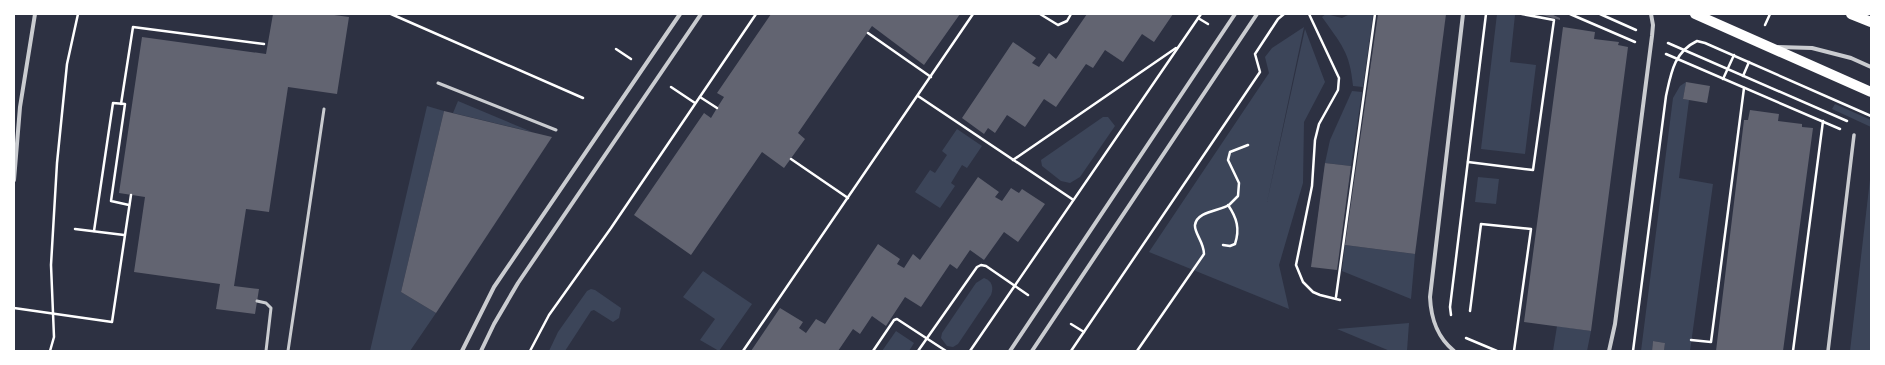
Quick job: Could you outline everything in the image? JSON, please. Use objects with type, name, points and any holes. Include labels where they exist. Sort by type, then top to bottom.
[{"type":"main road","points":[[1695,14],[1871,92]]},
{"type":"main road","points":[[1851,14],[1871,22]]},
{"type":"street","points":[[14,180],[20,107],[35,14]]},
{"type":"street","points":[[462,351],[494,287],[680,14]]},
{"type":"street","points":[[482,351],[494,324],[518,283],[702,14]]},
{"type":"street","points":[[1010,351],[1235,14]]},
{"type":"street","points":[[1032,351],[1257,14]]},
{"type":"street","points":[[1454,351],[1441,338],[1436,329],[1431,312],[1430,297],[1464,14]]},
{"type":"street","points":[[1609,351],[1615,324],[1652,36],[1653,25],[1651,14]]},
{"type":"street","points":[[1768,47],[1812,48],[1851,58],[1871,67]]},
{"type":"street","points":[[1828,351],[1854,134]]},
{"type":"lane","points":[[438,82],[556,130]]},
{"type":"lane","points":[[288,351],[290,347],[324,109]]},
{"type":"lane","points":[[256,301],[266,303],[271,308],[266,351]]},
{"type":"path","points":[[50,351],[54,337],[51,265],[57,163],[67,64],[78,14]]},
{"type":"path","points":[[391,14],[583,98]]},
{"type":"path","points":[[530,351],[549,315],[756,14]]},
{"type":"path","points":[[744,351],[973,14]]},
{"type":"path","points":[[1040,14],[1058,25],[1067,21],[1071,14]]},
{"type":"path","points":[[970,351],[1072,199],[1201,14]]},
{"type":"path","points":[[1071,351],[1260,72],[1255,54],[1278,19],[1284,14]]},
{"type":"path","points":[[1309,14],[1339,78],[1338,90],[1319,124],[1315,140],[1312,186],[1296,265],[1303,282],[1313,292],[1340,300]]},
{"type":"path","points":[[1336,297],[1376,14]]},
{"type":"path","points":[[1452,321],[1450,307],[1486,14]]},
{"type":"path","points":[[1468,162],[1533,170],[1554,20],[1522,14]]},
{"type":"path","points":[[1570,14],[1854,134]]},
{"type":"path","points":[[1600,14],[1849,122]]},
{"type":"path","points":[[121,104],[133,27],[264,44]]},
{"type":"path","points":[[868,33],[931,77]]},
{"type":"path","points":[[1633,351],[1666,96],[1677,59],[1683,49],[1697,41],[1706,43],[1871,116]]},
{"type":"path","points":[[1013,160],[1178,47]]},
{"type":"path","points":[[1692,340],[1711,342],[1744,88]]},
{"type":"path","points":[[918,96],[1072,199]]},
{"type":"path","points":[[700,97],[717,108]]},
{"type":"path","points":[[94,231],[113,103],[125,104],[111,202],[129,205]]},
{"type":"path","points":[[1793,351],[1822,121]]},
{"type":"path","points":[[1137,351],[1204,254],[1202,241],[1196,233],[1195,225],[1199,217],[1228,205],[1238,196],[1239,183],[1228,160],[1230,152],[1248,145]]},
{"type":"path","points":[[791,159],[848,198]]},
{"type":"path","points":[[14,308],[112,322],[131,195]]},
{"type":"path","points":[[1223,245],[1230,246],[1235,244],[1237,235],[1238,223],[1228,205]]},
{"type":"path","points":[[1470,311],[1481,224],[1531,229],[1514,351]]},
{"type":"path","points":[[74,229],[124,235]]},
{"type":"path","points":[[918,351],[976,267],[981,265],[986,266],[1014,286]]},
{"type":"path","points":[[873,351],[894,320],[901,320],[946,351]]},
{"type":"path","points":[[1462,335],[1497,351]]},
{"type":"shaded area","points":[[1326,14],[1342,18],[1350,14],[1373,15],[1363,87],[1353,86],[1352,74],[1347,56],[1344,49],[1322,17]]},
{"type":"shaded area","points":[[1497,14],[1515,15],[1510,62],[1536,65],[1525,154],[1481,149]]},
{"type":"shaded area","points":[[1304,27],[1267,202],[1305,29],[1325,82],[1304,122],[1303,183],[1279,265],[1289,309],[1149,252],[1269,73],[1265,57],[1272,48]]},
{"type":"shaded area","points":[[1686,82],[1683,99],[1689,100],[1679,178],[1713,184],[1690,351],[1664,351],[1665,343],[1653,341],[1652,351],[1641,351],[1673,98],[1680,86]]},
{"type":"shaded area","points":[[1352,91],[1362,92],[1351,166],[1325,163],[1330,140]]},
{"type":"shaded area","points":[[458,101],[532,132],[453,113]]},
{"type":"shaded area","points":[[1835,104],[1871,120],[1871,127],[1832,109]]},
{"type":"shaded area","points":[[427,106],[444,111],[401,292],[436,313],[410,351],[370,351]]},
{"type":"shaded area","points":[[1103,117],[1108,117],[1115,126],[1080,177],[1070,183],[1061,181],[1042,166],[1041,160]]},
{"type":"shaded area","points":[[957,129],[982,146],[967,168],[962,165],[951,183],[955,186],[940,208],[915,192],[930,170],[935,173],[947,155],[942,151]]},
{"type":"shaded area","points":[[1871,171],[1871,351],[1850,351]]},
{"type":"shaded area","points":[[1478,177],[1499,179],[1496,204],[1475,202]]},
{"type":"shaded area","points":[[1345,245],[1415,254],[1411,299],[1342,271]]},
{"type":"shaded area","points":[[703,271],[752,304],[719,351],[700,340],[715,319],[683,297]]},
{"type":"shaded area","points":[[984,278],[992,285],[991,295],[958,344],[953,347],[947,346],[941,338],[942,333],[976,283]]},
{"type":"shaded area","points":[[591,289],[595,290],[621,308],[619,318],[613,322],[594,310],[591,311],[565,351],[549,351],[558,332],[587,291]]},
{"type":"shaded area","points":[[1409,323],[1407,351],[1390,351],[1337,329]]},
{"type":"shaded area","points":[[1557,326],[1591,331],[1587,351],[1553,351]]},
{"type":"shaded area","points":[[896,331],[914,343],[909,351],[882,351]]},
{"type":"building","points":[[273,14],[327,14],[349,17],[337,94],[288,87],[269,212],[246,209],[234,286],[259,289],[255,314],[216,309],[220,284],[134,272],[145,197],[119,193],[142,37],[266,54]]},
{"type":"building","points":[[771,14],[960,14],[924,65],[872,26],[798,133],[805,139],[784,168],[762,152],[691,255],[634,215],[704,113],[711,118],[724,97],[717,93]]},
{"type":"building","points":[[1087,14],[1173,14],[1154,42],[1142,34],[1123,62],[1105,50],[1093,68],[1086,64],[1056,107],[1044,99],[1025,127],[1007,115],[995,133],[988,128],[984,134],[962,118],[1013,42],[1036,58],[1032,63],[1039,67],[1049,53],[1056,59]]},
{"type":"building","points":[[1378,14],[1446,14],[1415,254],[1345,245]]},
{"type":"building","points":[[1539,14],[1551,14],[1560,18],[1560,20]]},
{"type":"building","points":[[1563,27],[1595,32],[1594,39],[1619,42],[1618,45],[1628,47],[1591,331],[1524,322]]},
{"type":"building","points":[[1686,82],[1710,86],[1707,103],[1683,99]]},
{"type":"building","points":[[1750,110],[1779,114],[1778,121],[1802,124],[1802,127],[1813,128],[1783,351],[1716,351],[1744,120],[1748,120]]},
{"type":"building","points":[[444,111],[552,137],[436,313],[401,292]]},
{"type":"building","points":[[1325,163],[1351,166],[1337,270],[1311,267]]},
{"type":"building","points":[[978,177],[999,192],[995,197],[1002,201],[1011,188],[1019,193],[1022,189],[1045,204],[1018,242],[1004,232],[984,260],[970,250],[957,269],[950,264],[921,307],[905,297],[886,326],[872,316],[860,334],[853,329],[838,351],[751,351],[780,308],[803,322],[799,328],[806,333],[816,319],[825,324],[878,244],[900,259],[897,264],[904,268],[913,254],[920,260]]},
{"type":"building","points":[[1653,341],[1665,343],[1664,351],[1652,351]]}]
